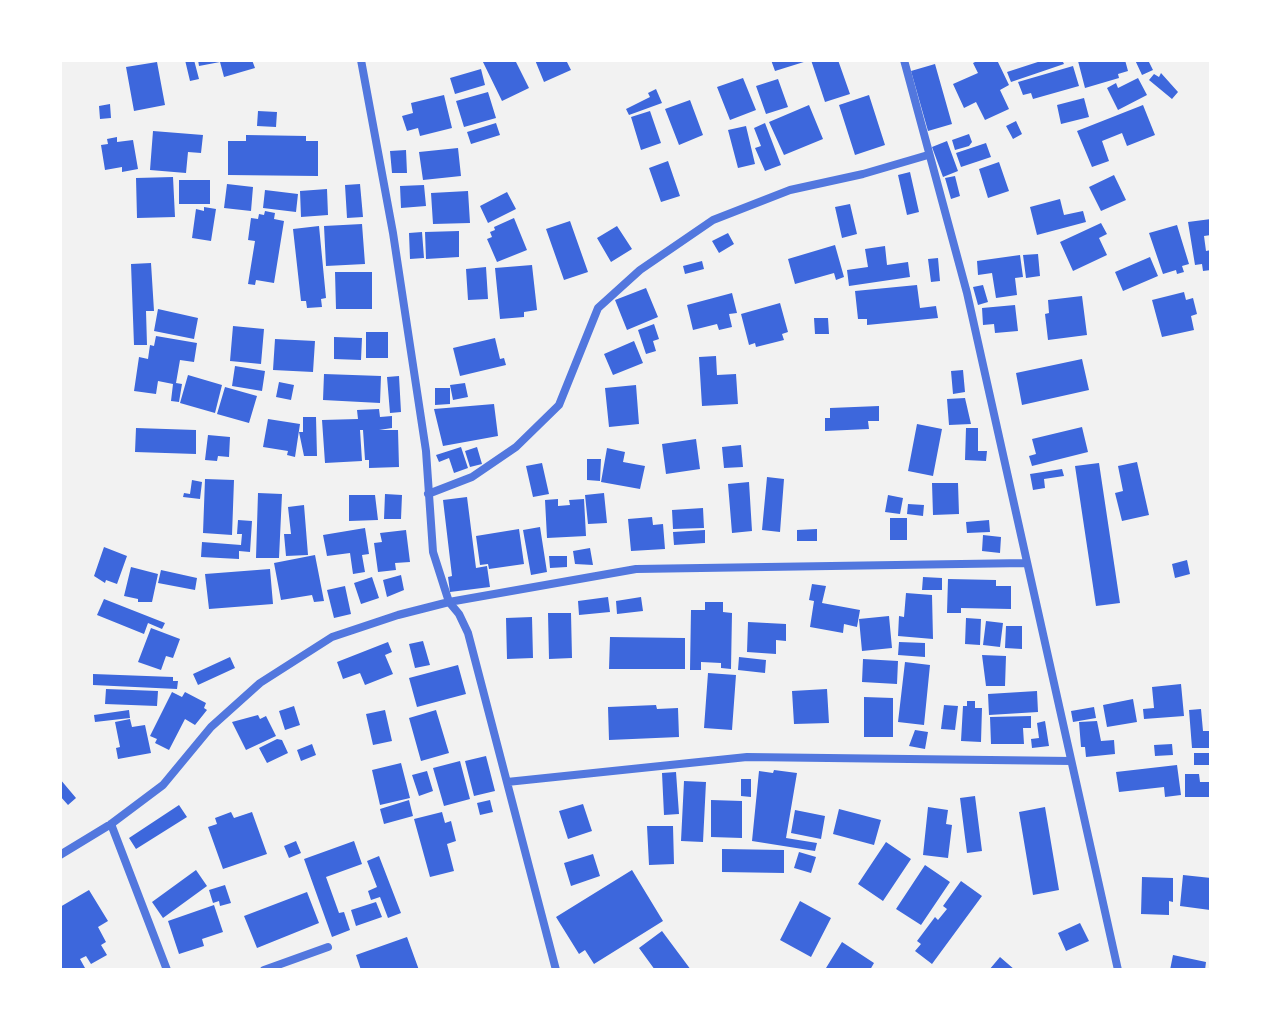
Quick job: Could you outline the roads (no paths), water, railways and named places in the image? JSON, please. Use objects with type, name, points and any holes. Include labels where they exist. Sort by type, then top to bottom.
[{"type":"street","points":[[361,60],[393,232],[426,451],[433,552],[448,602],[468,633],[556,970]]},
{"type":"street","points":[[904,60],[967,293],[1118,970]]},
{"type":"street","points":[[428,494],[472,476],[516,446],[559,405],[598,308],[640,270],[712,220],[790,190],[928,154]]},
{"type":"street","points":[[60,856],[163,786],[211,726],[260,683],[332,637],[448,602],[636,569],[1026,564]]},
{"type":"street","points":[[507,782],[747,756],[1071,761]]},
{"type":"street","points":[[111,824],[167,970]]},
{"type":"street","points":[[264,970],[328,947]]}]
